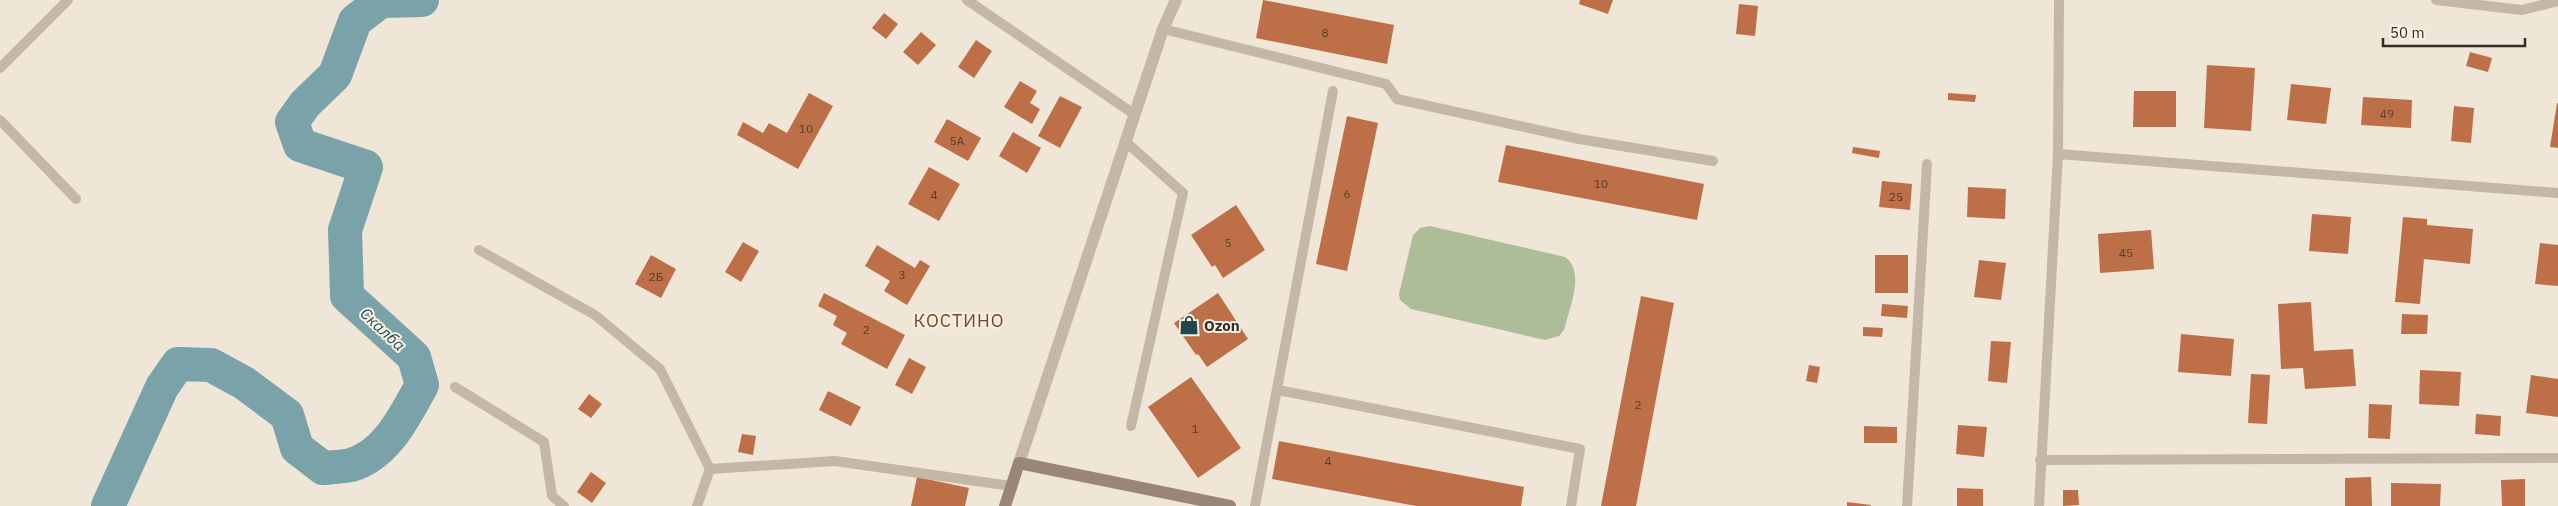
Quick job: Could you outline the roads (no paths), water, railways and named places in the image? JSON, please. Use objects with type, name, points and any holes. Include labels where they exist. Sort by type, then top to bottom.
[{"type":"street","points":[[1005,506],[1163,28],[1176,0]]},
{"type":"street","points":[[1020,462],[1230,506]]},
{"type":"lane","points":[[0,68],[68,0]]},
{"type":"lane","points":[[966,0],[1134,114]]},
{"type":"lane","points":[[2039,506],[2058,154],[2059,0]]},
{"type":"lane","points":[[2436,0],[2522,10],[2558,1]]},
{"type":"lane","points":[[1163,28],[1386,84],[1397,100],[1579,139],[1712,161]]},
{"type":"lane","points":[[1255,506],[1333,91]]},
{"type":"lane","points":[[0,120],[76,199]]},
{"type":"lane","points":[[1126,142],[1183,193],[1131,426]]},
{"type":"lane","points":[[2058,154],[2558,193]]},
{"type":"lane","points":[[1908,506],[1927,164]]},
{"type":"lane","points":[[478,250],[595,315],[660,370],[710,468],[697,506]]},
{"type":"lane","points":[[455,387],[544,442],[552,496],[564,506]]},
{"type":"lane","points":[[1278,390],[1580,450],[1570,506]]},
{"type":"lane","points":[[2040,460],[2558,458]]},
{"type":"lane","points":[[710,468],[835,461],[1011,486]]},
{"type":"waterway","name":"Скалба","points":[[108,506],[162,387],[178,364],[211,365],[244,383],[287,415],[297,448],[323,468],[341,467],[364,460],[385,443],[402,421],[422,385],[414,357],[347,296],[345,230],[366,167],[300,145],[292,122],[305,104],[335,75],[355,21],[381,1],[422,0]]},
{"type":"place","name":"Ozon","points":[[1189,325]]},
{"type":"district","name":"КОСТИНО","points":[[959,320]]}]
